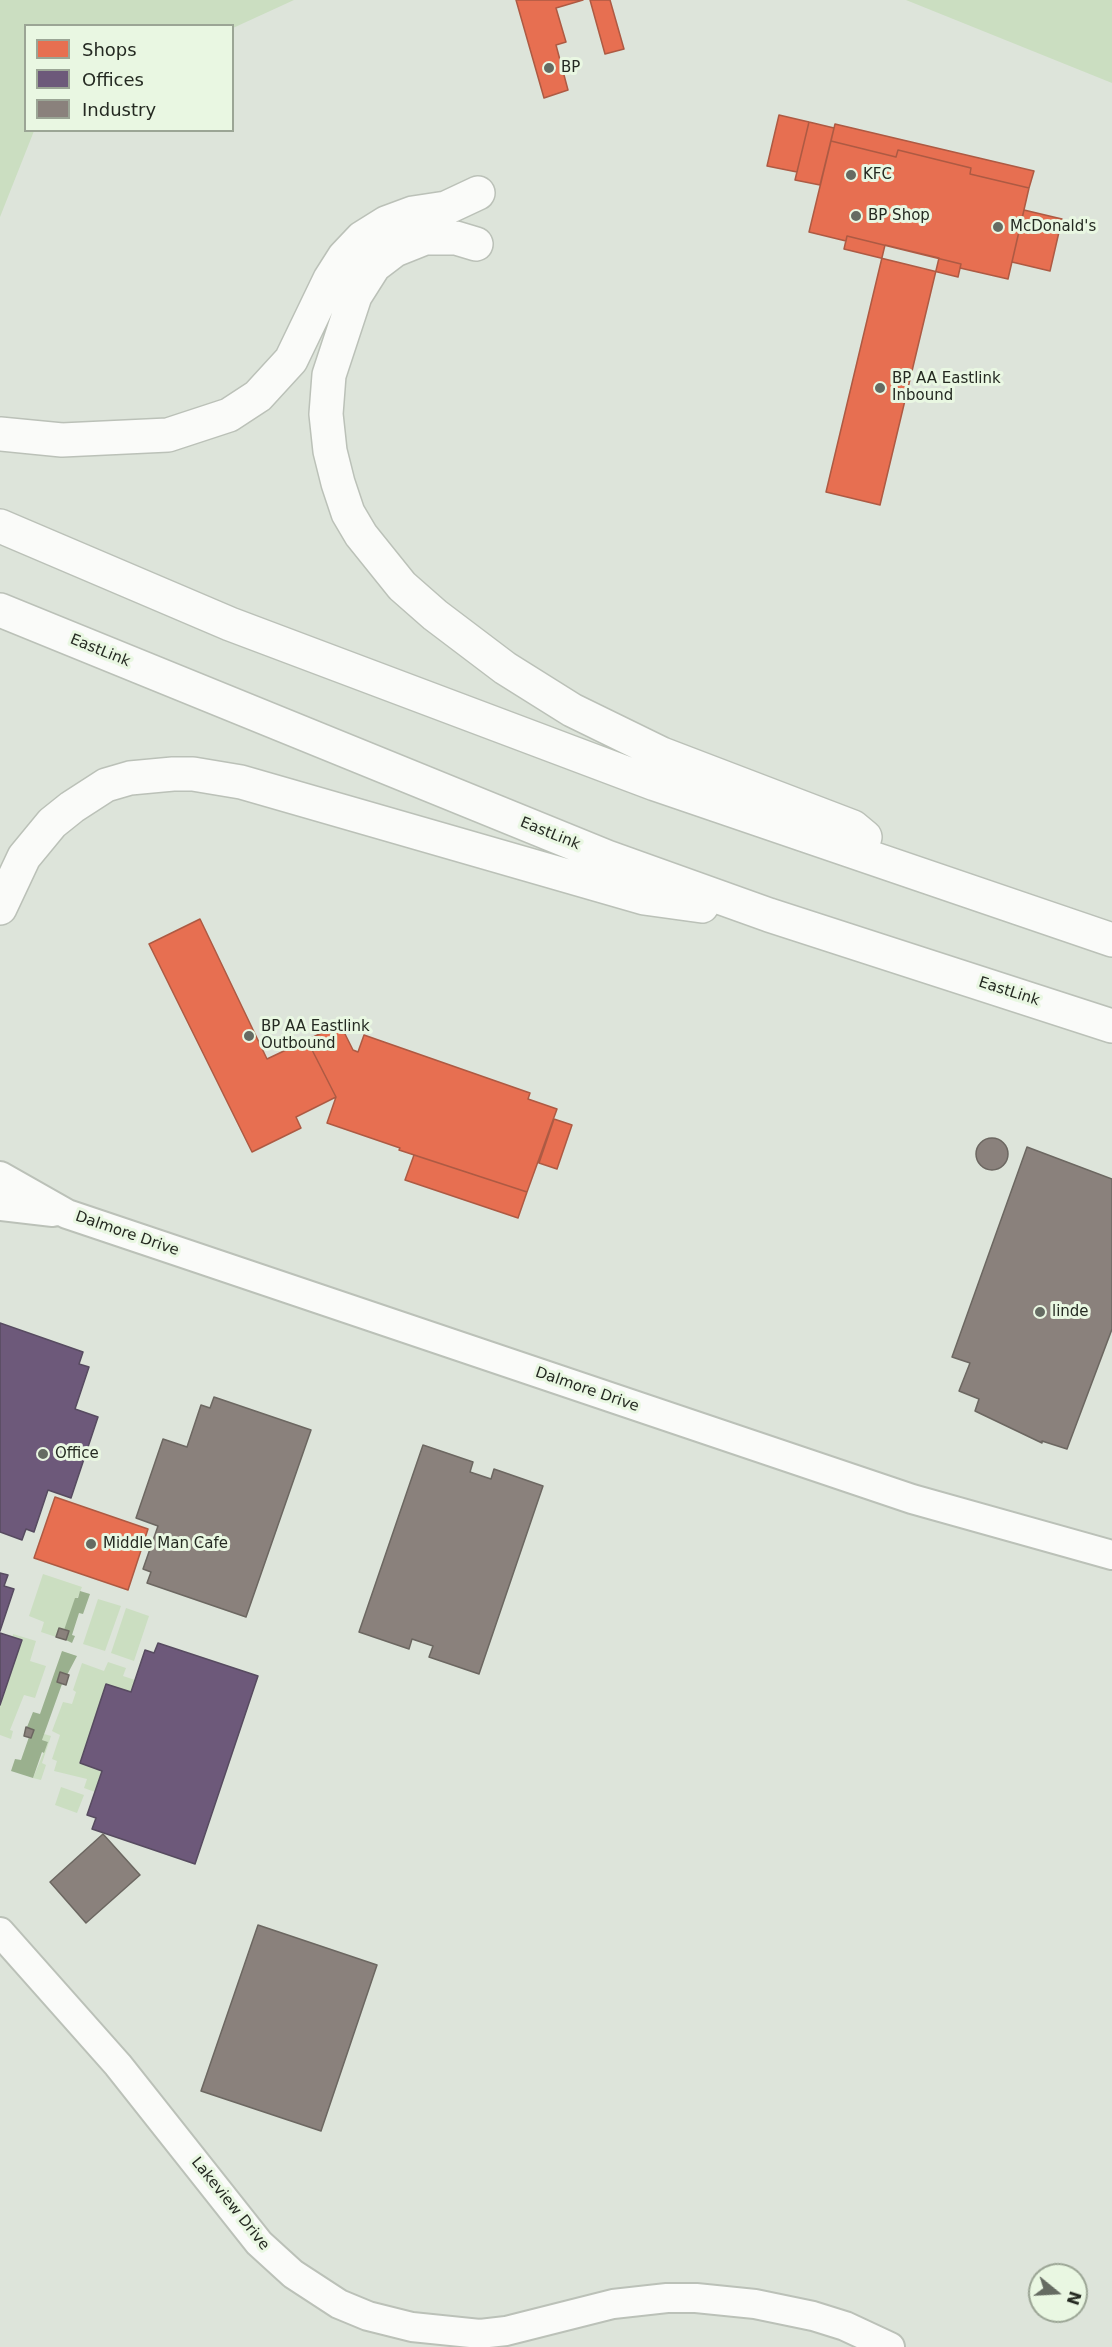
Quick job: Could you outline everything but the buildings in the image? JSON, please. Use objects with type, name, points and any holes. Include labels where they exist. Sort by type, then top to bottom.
[{"type":"highway","points":[[0,434],[62,440],[168,435],[229,415],[258,396],[291,360],[330,279],[344,257],[362,238],[386,223],[413,213],[446,208],[478,193]]},
{"type":"highway","points":[[476,244],[456,238],[425,238],[395,250],[374,266],[354,296],[329,375],[327,414],[330,451],[338,483],[348,513],[361,535],[402,586],[435,615],[505,668],[572,710],[662,754],[853,827],[906,871]]},
{"type":"highway","points":[[0,526],[230,624],[655,784],[1112,940]]},
{"type":"highway","name":"EastLink","points":[[0,610],[607,857],[770,915],[1112,1026]]},
{"type":"highway","points":[[0,908],[20,866],[37,840],[52,823],[89,795],[106,785],[130,778],[153,774],[193,774],[241,783],[644,898],[770,915]]},
{"type":"street","name":"Dalmore Drive","points":[[0,1176],[67,1214],[912,1499],[1112,1555]]},
{"type":"street","name":"Dalmore Drive","points":[[0,1206],[67,1214]]},
{"type":"street","name":"Lakeview Drive","points":[[0,1932],[118,2065],[259,2243],[293,2274],[339,2304],[368,2316],[412,2327],[480,2334],[506,2331],[581,2311],[641,2300],[705,2299],[755,2304],[813,2316],[844,2326],[890,2347]]},
{"type":"shaded area","points":[[0,0],[294,0],[234,28],[234,24],[24,24],[24,132],[34,132],[0,217]]},
{"type":"shaded area","points":[[906,0],[1112,0],[1112,83]]},
{"type":"shaded area","points":[[43,1574],[82,1587],[64,1630],[59,1629],[56,1637],[41,1632],[44,1622],[29,1616]]},
{"type":"shaded area","points":[[80,1591],[90,1594],[83,1614],[79,1613],[72,1635],[75,1636],[72,1643],[66,1640],[68,1632],[64,1630],[75,1598],[78,1598]]},
{"type":"shaded area","points":[[98,1599],[121,1606],[105,1651],[83,1644]]},
{"type":"shaded area","points":[[126,1608],[149,1616],[134,1661],[111,1653]]},
{"type":"shaded area","points":[[13,1634],[36,1641],[30,1661],[46,1666],[35,1698],[24,1695],[10,1730],[13,1731],[11,1739],[0,1735],[0,1705]]},
{"type":"shaded area","points":[[62,1651],[77,1656],[67,1675],[57,1682],[62,1684],[42,1740],[48,1742],[44,1753],[42,1752],[33,1778],[11,1771],[15,1759],[21,1760],[29,1737],[31,1738],[34,1730],[27,1727],[33,1712],[40,1714]]},
{"type":"shaded area","points":[[108,1662],[126,1668],[123,1676],[135,1680],[131,1692],[106,1685],[80,1763],[102,1771],[95,1792],[84,1788],[87,1779],[54,1771],[57,1761],[52,1759],[60,1735],[52,1731],[63,1702],[72,1704],[76,1692],[73,1690],[82,1663],[104,1671]]},
{"type":"shaded area","points":[[44,1734],[51,1736],[42,1763],[46,1765],[41,1780],[33,1778],[48,1742],[42,1740]]},
{"type":"shaded area","points":[[61,1787],[84,1795],[77,1813],[55,1805]]},
{"type":"place","name":"BP","points":[[549,68]]},
{"type":"place","name":"KFC","points":[[851,175]]},
{"type":"place","name":"BP Shop","points":[[856,216]]},
{"type":"place","name":"McDonald's","points":[[998,227]]},
{"type":"place","name":"BP AA Eastlink Inbound","points":[[880,388]]},
{"type":"place","name":"BP AA Eastlink Outbound","points":[[249,1036]]},
{"type":"place","name":"linde","points":[[1040,1312]]},
{"type":"place","name":"Office","points":[[43,1454]]},
{"type":"place","name":"Middle Man Cafe","points":[[91,1544]]}]
